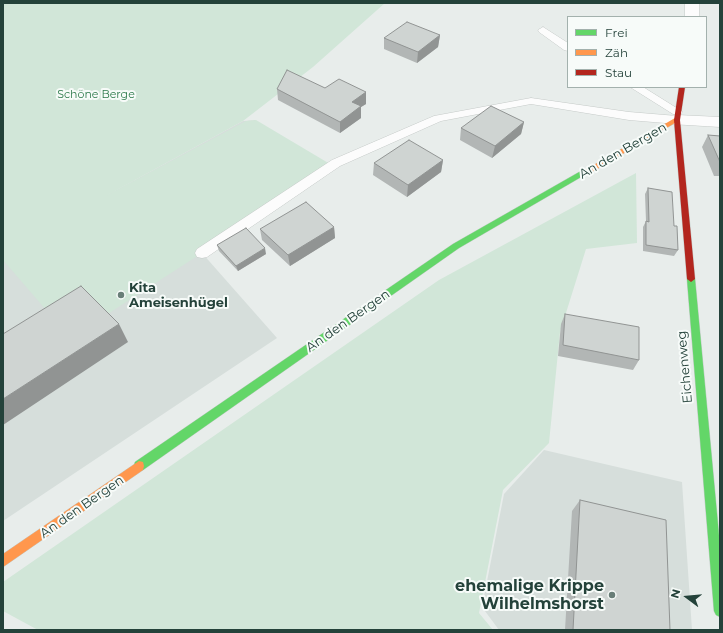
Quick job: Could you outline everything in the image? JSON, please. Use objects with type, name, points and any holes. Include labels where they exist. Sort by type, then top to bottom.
[{"type":"street","points":[[692,3],[692,16]]},
{"type":"street","name":"An den Bergen","points":[[3,561],[456,246],[677,116],[682,88]]},
{"type":"street","points":[[677,116],[720,122]]},
{"type":"street","name":"Eichenweg","points":[[677,116],[720,611]]},
{"type":"lane","points":[[543,30],[567,47]]},
{"type":"lane","points":[[636,88],[677,116]]},
{"type":"lane","points":[[202,253],[336,163],[438,118],[531,101],[629,116],[677,116]]},
{"type":"shaded area","name":"Kita Ameisenhügel","points":[[256,120],[202,253],[277,338],[3,521],[3,252],[243,121]]},
{"type":"shaded area","points":[[544,450],[682,482],[692,630],[499,630],[482,607],[504,494]]},
{"type":"green space","name":"Schöne Berge","points":[[3,3],[385,3],[313,67],[243,121],[104,197],[246,121],[256,120],[330,164],[202,253],[103,317],[59,325],[3,260]]},
{"type":"green space","points":[[636,173],[637,243],[586,249],[560,332],[549,443],[503,490],[479,613],[493,630],[38,630],[3,611],[3,582],[439,280]]},
{"type":"building","points":[[407,22],[440,35],[418,52],[384,38]]},
{"type":"building","points":[[287,70],[325,88],[339,79],[366,92],[352,102],[361,106],[340,122],[277,89]]},
{"type":"building","points":[[491,106],[524,122],[495,146],[461,128]]},
{"type":"building","points":[[708,135],[720,136],[720,162]]},
{"type":"building","points":[[409,140],[443,160],[408,185],[374,163]]},
{"type":"building","points":[[648,188],[672,192],[674,226],[677,226],[678,250],[646,245],[646,221],[649,222]]},
{"type":"building","points":[[306,202],[334,227],[288,255],[260,229]]},
{"type":"building","points":[[246,228],[265,248],[236,266],[217,245]]},
{"type":"building","points":[[81,286],[119,324],[3,399],[3,334]]},
{"type":"building","points":[[565,314],[639,327],[639,360],[563,345]]},
{"type":"building","name":"ehemalige Krippe Wilhelmshorst","points":[[580,500],[666,520],[670,630],[573,630]]},
{"type":"traffic: fast","points":[[139,466],[456,246],[584,173]]},
{"type":"traffic: fast","points":[[691,279],[720,611]]},
{"type":"traffic: slow","points":[[584,173],[677,120]]},
{"type":"traffic: slow","points":[[3,561],[139,466]]},
{"type":"traffic: jam","points":[[682,88],[677,120],[691,279]]},
{"type":"place","name":"Kita Ameisenhügel","points":[[121,295]]},
{"type":"place","name":"ehemalige Krippe Wilhelmshorst","points":[[612,595]]}]
